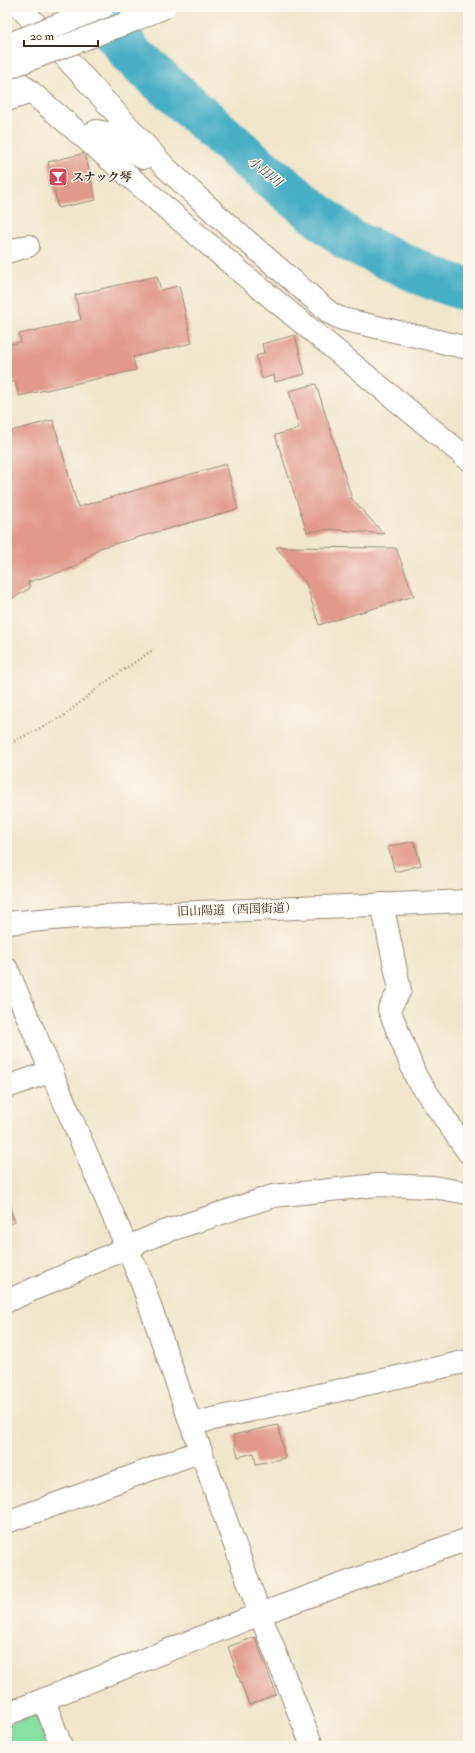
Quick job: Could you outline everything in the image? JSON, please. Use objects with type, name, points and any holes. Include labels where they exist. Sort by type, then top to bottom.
[{"type":"main road","points":[[20,7],[164,166],[217,215],[330,313],[342,319],[468,348]]},
{"type":"main road","points":[[7,45],[103,7]]},
{"type":"main road","points":[[7,68],[165,7]]},
{"type":"main road","points":[[7,73],[244,274],[468,459]]},
{"type":"main road","points":[[7,100],[31,92]]},
{"type":"main road","points":[[85,138],[96,132],[108,133],[153,165],[164,166]]},
{"type":"main road","points":[[7,252],[28,246]]},
{"type":"main road","name":"旧山陽道（西国街道）","points":[[7,923],[91,916],[468,901]]},
{"type":"main road","points":[[382,904],[400,990],[389,1009],[416,1077],[468,1152]]},
{"type":"main road","points":[[7,969],[141,1280],[191,1424],[260,1614],[312,1746]]},
{"type":"main road","points":[[7,1087],[52,1071]]},
{"type":"main road","points":[[7,1301],[158,1234],[273,1196],[378,1185],[433,1187],[468,1193]]},
{"type":"main road","points":[[191,1424],[468,1361]]},
{"type":"main road","points":[[7,1522],[201,1451]]},
{"type":"main road","points":[[7,1714],[260,1614],[468,1539]]},
{"type":"main road","points":[[44,1700],[62,1746]]},
{"type":"path","points":[[7,745],[62,717],[103,684],[154,649]]},
{"type":"green space","points":[[41,1712],[54,1746],[7,1746],[7,1725]]},
{"type":"building","points":[[85,153],[96,200],[58,208],[48,162]]},
{"type":"building","points":[[157,276],[161,290],[179,286],[192,343],[133,357],[136,370],[19,396],[15,381],[8,384],[7,345],[21,342],[19,334],[81,320],[75,295]]},
{"type":"building","points":[[295,335],[305,374],[275,382],[274,375],[262,379],[256,356],[264,353],[262,344]]},
{"type":"building","points":[[316,384],[352,499],[384,534],[329,529],[307,532],[275,435],[299,429],[289,391]]},
{"type":"building","points":[[53,420],[78,507],[226,464],[238,509],[100,548],[73,568],[28,582],[30,588],[7,602],[7,432]]},
{"type":"building","points":[[276,547],[396,548],[414,596],[319,625],[306,583]]},
{"type":"building","points":[[414,841],[421,865],[395,872],[388,847]]},
{"type":"building","points":[[7,1202],[15,1222],[7,1225]]},
{"type":"building","points":[[278,1425],[285,1458],[256,1464],[254,1453],[238,1457],[233,1435]]},
{"type":"building","points":[[255,1637],[276,1694],[249,1705],[228,1647]]},
{"type":"waterway","name":"小田川","points":[[97,7],[132,55],[250,160],[349,240],[432,278],[468,290]]},
{"type":"place","name":"スナック琴","points":[[58,177]]}]
